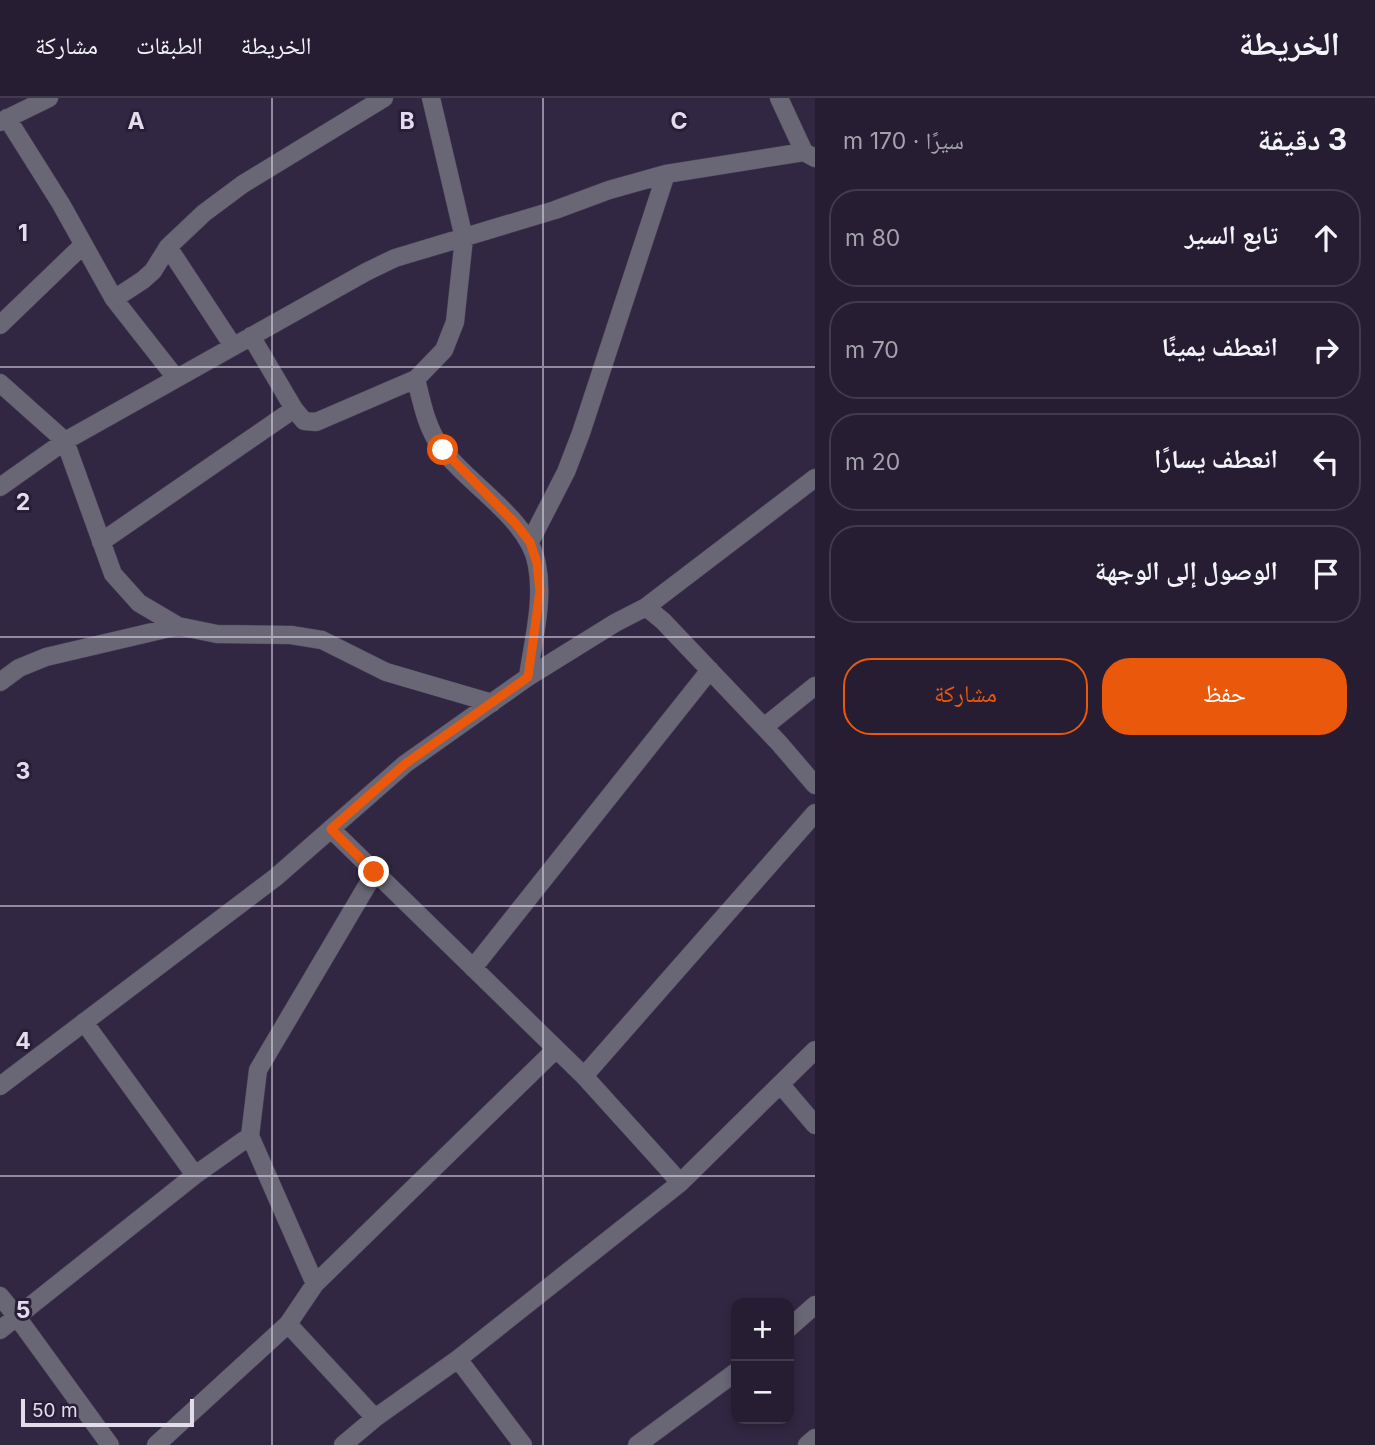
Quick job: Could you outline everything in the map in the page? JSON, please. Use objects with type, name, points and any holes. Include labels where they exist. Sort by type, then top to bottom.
[{"type":"street","points":[[49,98],[4,120],[61,204],[114,299],[176,378]]},
{"type":"street","points":[[114,299],[143,281],[153,271],[168,247],[204,213],[243,184],[384,98]]},
{"type":"street","points":[[251,336],[294,409],[304,421],[316,422],[416,379],[444,350],[455,322],[464,238],[431,98]]},
{"type":"street","points":[[0,487],[65,441],[395,258],[666,174],[809,155],[779,98]]},
{"type":"street","points":[[530,542],[566,472],[581,433],[666,174]]},
{"type":"street","points":[[0,325],[83,245]]},
{"type":"street","points":[[168,247],[233,346]]},
{"type":"street","points":[[416,379],[428,426],[443,450],[516,524],[530,542],[537,563],[540,591],[528,677]]},
{"type":"street","points":[[0,383],[65,441],[113,574],[139,603],[178,626],[217,634],[291,635],[321,640],[386,672],[492,703]]},
{"type":"street","points":[[101,542],[294,409]]},
{"type":"street","points":[[0,1086],[276,877],[405,764],[528,677],[646,607],[815,478]]},
{"type":"street","points":[[646,607],[710,670],[815,785]]},
{"type":"street","points":[[0,682],[19,668],[46,657],[178,626]]},
{"type":"street","points":[[473,968],[710,670]]},
{"type":"street","points":[[764,727],[815,686]]},
{"type":"street","points":[[584,1076],[815,813]]},
{"type":"street","points":[[331,829],[584,1076],[680,1183]]},
{"type":"street","points":[[315,1284],[250,1136],[258,1070],[374,872]]},
{"type":"street","points":[[84,1022],[195,1175]]},
{"type":"street","points":[[156,1445],[288,1324],[315,1284],[556,1049]]},
{"type":"street","points":[[343,1445],[375,1418],[458,1359],[680,1183],[815,1050]]},
{"type":"street","points":[[781,1085],[815,1125]]},
{"type":"street","points":[[0,1330],[195,1175],[250,1136]]},
{"type":"street","points":[[0,1296],[110,1445]]},
{"type":"street","points":[[794,1324],[815,1305]]},
{"type":"street","points":[[288,1324],[375,1418]]},
{"type":"street","points":[[458,1359],[523,1445]]},
{"type":"street","points":[[637,1445],[731,1376]]},
{"type":"street","points":[[807,1445],[815,1438]]},
{"type":"route","points":[[374,872],[331,829],[405,764],[528,677],[540,591],[537,563],[530,542],[516,524],[443,450]]}]
